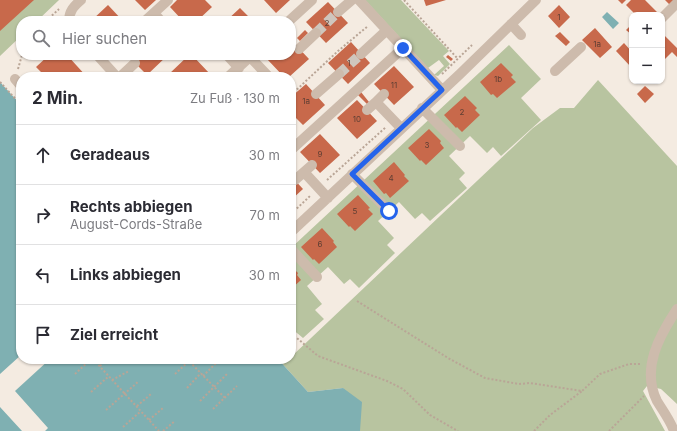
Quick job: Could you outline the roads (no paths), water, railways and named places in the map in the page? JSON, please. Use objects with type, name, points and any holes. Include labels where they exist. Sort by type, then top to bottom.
[{"type":"street","points":[[151,16],[168,0]]},
{"type":"street","points":[[294,16],[312,0]]},
{"type":"street","points":[[338,12],[352,0]]},
{"type":"street","points":[[359,0],[442,90]]},
{"type":"street","points":[[296,227],[460,74],[536,0]]},
{"type":"street","points":[[69,16],[71,11],[78,3]]},
{"type":"street","points":[[665,15],[677,3]]},
{"type":"street","points":[[665,22],[677,11]]},
{"type":"street","points":[[511,24],[521,35]]},
{"type":"street","points":[[361,54],[387,30]]},
{"type":"street","points":[[299,49],[316,33]]},
{"type":"street","points":[[555,71],[581,47]]},
{"type":"street","points":[[296,145],[403,48]]},
{"type":"street","points":[[104,60],[113,72]]},
{"type":"street","points":[[231,60],[238,68]]},
{"type":"street","points":[[234,72],[247,60]]},
{"type":"street","points":[[254,60],[265,72]]},
{"type":"street","points":[[125,72],[135,63]]},
{"type":"street","points":[[316,94],[339,74]]},
{"type":"street","points":[[367,110],[384,94]]},
{"type":"street","points":[[376,102],[401,128]]},
{"type":"street","points":[[422,108],[460,146]]},
{"type":"street","points":[[296,179],[312,165]]},
{"type":"street","points":[[304,172],[328,198]]},
{"type":"street","points":[[352,174],[389,211]]},
{"type":"street","points":[[296,254],[317,277]]},
{"type":"street","points":[[674,431],[671,423],[657,400],[650,376],[652,363],[660,338],[677,309]]},
{"type":"water","points":[[607,12],[619,23],[613,29],[602,17]]},
{"type":"water","points":[[0,82],[16,100],[16,360],[0,374]]},
{"type":"water","points":[[45,364],[283,364],[308,392],[343,388],[362,402],[360,431],[45,431],[48,428],[15,391]]},
{"type":"water","points":[[0,407],[22,431],[0,431]]},
{"type":"tunnel","points":[[316,33],[338,12]]},
{"type":"tunnel","points":[[339,74],[361,54]]}]
